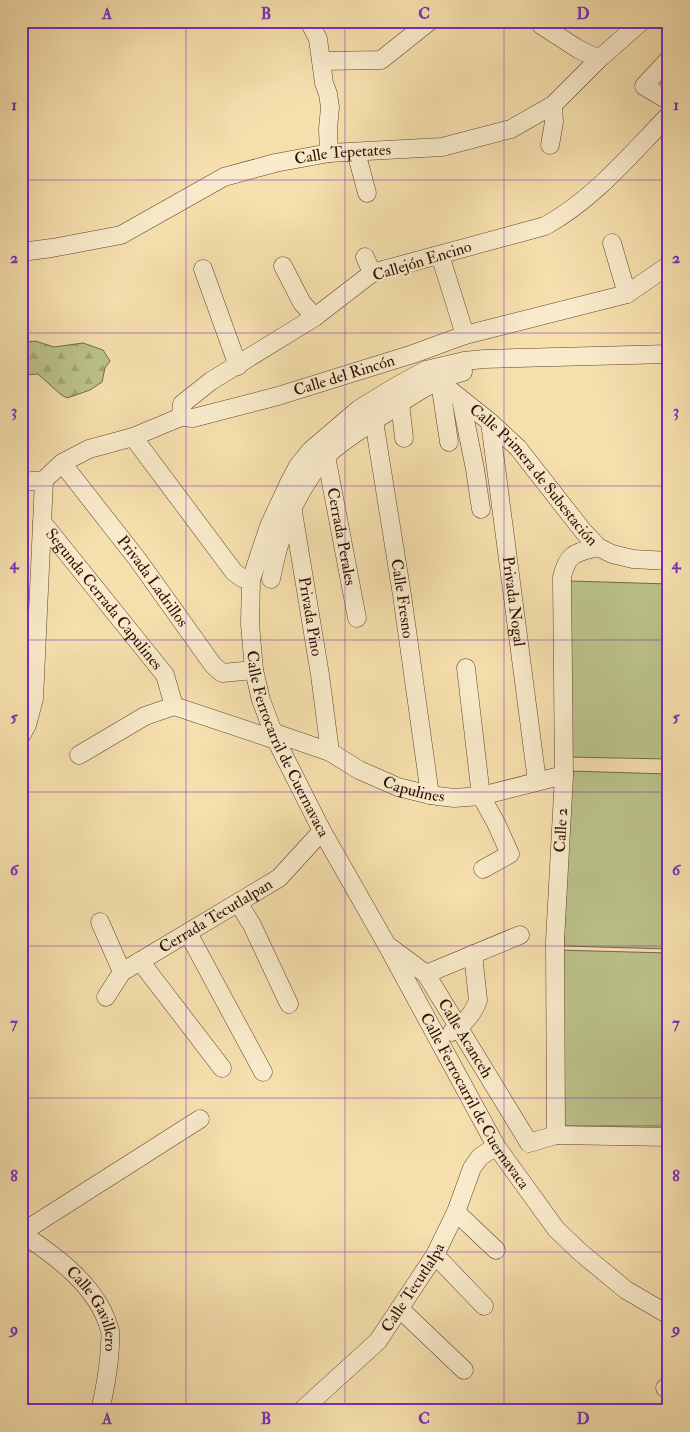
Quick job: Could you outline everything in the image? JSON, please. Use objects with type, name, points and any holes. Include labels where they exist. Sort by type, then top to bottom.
[{"type":"street","points":[[310,21],[318,39],[324,83],[330,107],[328,129],[329,153]]},
{"type":"street","points":[[322,61],[381,60],[430,21]]},
{"type":"street","points":[[540,21],[541,25],[578,49],[599,59]]},
{"type":"street","name":"Calle Tepetates","points":[[21,252],[121,235],[224,177],[276,163],[329,153],[442,147],[511,129],[554,106],[599,59],[642,21]]},
{"type":"street","points":[[669,59],[644,86],[669,101]]},
{"type":"street","points":[[550,146],[554,122],[554,106]]},
{"type":"street","name":"Callejón Encino","points":[[181,417],[182,404],[211,381],[315,318],[372,273],[545,226],[567,214],[588,198],[669,115]]},
{"type":"street","points":[[356,152],[367,194]]},
{"type":"street","points":[[612,243],[627,294]]},
{"type":"street","points":[[440,255],[465,335]]},
{"type":"street","points":[[365,257],[372,273]]},
{"type":"street","name":"Calle del Rincón","points":[[44,480],[62,463],[89,449],[133,437],[181,417],[193,418],[278,396],[413,354],[465,335],[627,294],[669,265]]},
{"type":"street","points":[[284,266],[302,303],[315,318]]},
{"type":"street","points":[[203,269],[238,366]]},
{"type":"street","name":"Calle Primera de Subestación","points":[[413,354],[435,378],[490,422],[518,448],[583,531],[598,547],[612,554],[633,559],[669,560]]},
{"type":"street","name":"Calle Ferrocarril de Cuernavaca","points":[[271,579],[278,544],[292,507],[306,483],[326,456],[354,433],[435,378],[464,361],[669,354]]},
{"type":"street","name":"Calle Ferrocarril de Cuernavaca","points":[[669,364],[485,370],[395,387],[359,409],[311,450],[289,483],[269,526],[250,580],[250,624],[254,670],[261,700],[274,736],[322,831],[388,947],[496,1146],[556,1229],[580,1252],[626,1290],[669,1316]]},
{"type":"street","points":[[435,378],[449,442]]},
{"type":"street","points":[[461,400],[475,469],[480,509]]},
{"type":"street","points":[[400,403],[404,438]]},
{"type":"street","points":[[359,409],[369,414],[374,421]]},
{"type":"street","name":"Calle Fresno","points":[[374,421],[402,595],[430,795]]},
{"type":"street","name":"Privada Nogal","points":[[490,422],[537,781]]},
{"type":"street","points":[[133,437],[234,572],[242,578],[250,580]]},
{"type":"street","name":"Cerrada Perales","points":[[326,456],[357,618]]},
{"type":"street","name":"Privada Ladrillos","points":[[62,463],[138,560],[213,665],[222,673],[254,670]]},
{"type":"street","points":[[21,482],[44,480],[34,699],[23,726]]},
{"type":"street","name":"Privada Pino","points":[[289,483],[320,675],[330,752]]},
{"type":"street","name":"Segunda Cerrada Capulines","points":[[42,522],[165,675],[174,706]]},
{"type":"street","name":"Calle 2","points":[[556,1135],[555,942],[564,775],[562,577],[565,563],[572,554],[598,547]]},
{"type":"street","points":[[466,668],[481,796],[510,854],[483,869]]},
{"type":"street","points":[[79,755],[145,716],[174,706],[274,736]]},
{"type":"street","name":"Capulines","points":[[274,736],[330,752],[359,770],[390,783],[430,795],[454,798],[481,796],[564,775]]},
{"type":"street","name":"Cerrada Tecutlalpan","points":[[106,997],[122,972],[280,878],[322,831]]},
{"type":"street","points":[[239,904],[252,925],[289,1004]]},
{"type":"street","points":[[100,922],[122,972]]},
{"type":"street","points":[[188,933],[263,1072]]},
{"type":"street","points":[[426,974],[520,935]]},
{"type":"street","name":"Calle Acanceh","points":[[388,947],[426,974],[529,1143],[556,1135]]},
{"type":"street","points":[[444,1050],[446,1037],[460,1027],[476,1006],[478,1000],[473,954]]},
{"type":"street","points":[[140,961],[222,1068]]},
{"type":"street","points":[[21,1233],[200,1119]]},
{"type":"street","points":[[556,1135],[669,1137]]},
{"type":"street","name":"Calle Tecutlalpa","points":[[301,1411],[378,1341],[435,1256],[456,1212],[472,1168],[480,1157],[496,1146]]},
{"type":"street","points":[[456,1212],[496,1250]]},
{"type":"street","name":"Calle Gavillero","points":[[21,1233],[50,1252],[86,1287],[102,1310],[110,1332],[108,1371],[100,1411]]},
{"type":"street","points":[[435,1256],[484,1306]]},
{"type":"street","points":[[400,1309],[464,1370]]},
{"type":"green space","points":[[35,341],[54,347],[83,343],[103,350],[110,361],[105,368],[102,382],[90,390],[67,398],[38,374],[24,375],[21,390],[21,343]]},
{"type":"green space","points":[[570,581],[669,584],[668,759],[567,757]]},
{"type":"green space","points":[[569,771],[669,774],[669,949],[564,946]]},
{"type":"green space","points":[[557,950],[667,953],[662,1126],[557,1126]]}]
